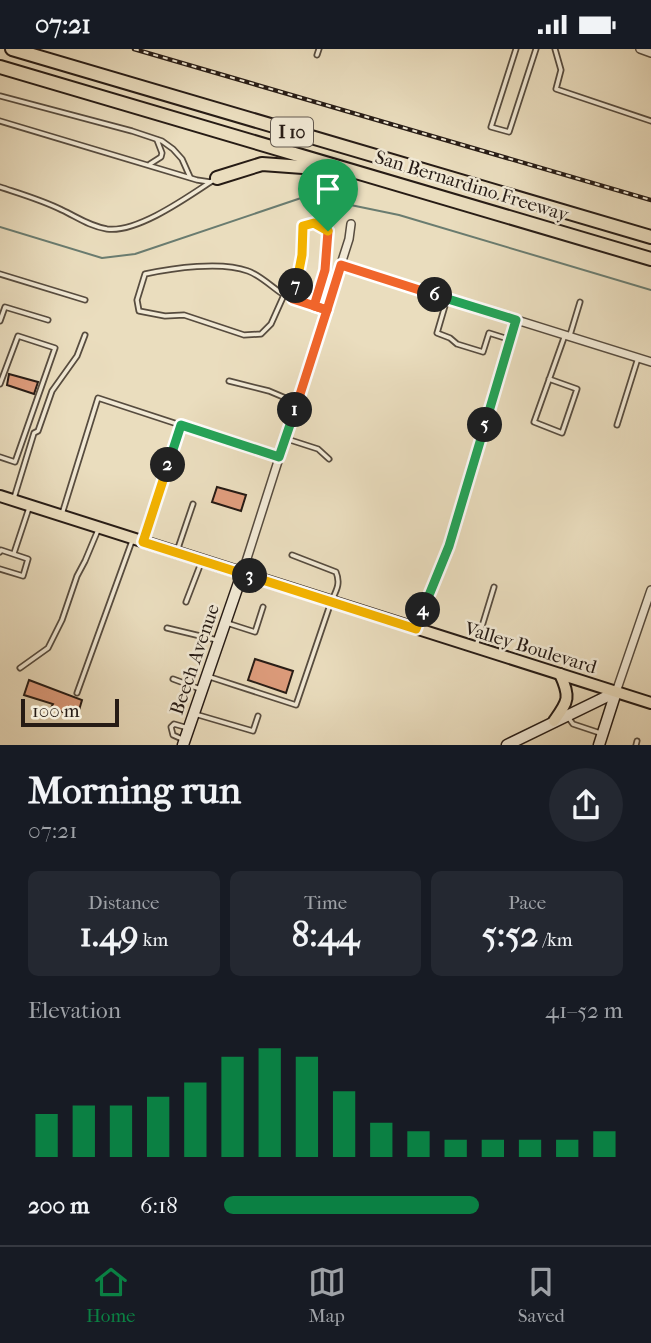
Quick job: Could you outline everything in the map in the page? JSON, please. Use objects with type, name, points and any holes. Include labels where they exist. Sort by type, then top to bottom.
[{"type":"highway","name":"San Bernardino Freeway","points":[[12,49],[651,237]]},
{"type":"highway","name":"San Bernardino Freeway","points":[[0,67],[651,259]]},
{"type":"highway","points":[[214,180],[262,164],[357,171]]},
{"type":"main road","name":"Valley Boulevard","points":[[0,496],[651,703]]},
{"type":"main road","name":"Beech Avenue","points":[[183,742],[242,574]]},
{"type":"main road","points":[[554,721],[568,697],[560,674]]},
{"type":"main road","points":[[507,744],[616,692]]},
{"type":"main road","points":[[600,739],[616,692]]},
{"type":"street","points":[[640,49],[651,53]]},
{"type":"street","name":"Beech Avenue","points":[[242,574],[327,310],[349,239],[351,224]]},
{"type":"street","points":[[341,265],[651,362]]},
{"type":"street","points":[[616,692],[651,590]]},
{"type":"lane","points":[[317,55],[319,49]]},
{"type":"lane","points":[[516,49],[491,127],[509,132],[536,49]]},
{"type":"lane","points":[[555,49],[561,70],[556,89],[651,121]]},
{"type":"lane","points":[[0,96],[156,139],[173,149],[182,159],[190,178]]},
{"type":"lane","points":[[0,121],[190,178],[214,180]]},
{"type":"lane","points":[[145,164],[153,164],[162,153],[156,139]]},
{"type":"lane","points":[[0,187],[62,210],[86,224],[109,229],[130,226],[153,216],[214,180]]},
{"type":"lane","points":[[293,299],[302,255],[303,226],[314,223],[328,231],[325,270],[314,306]]},
{"type":"lane","points":[[284,295],[271,324],[261,334],[244,335],[184,315],[165,316],[139,311],[137,300],[145,274],[177,268],[227,267],[250,271],[284,295],[327,310]]},
{"type":"lane","points":[[0,274],[85,300]]},
{"type":"lane","points":[[447,299],[437,333],[457,344],[484,352],[489,333],[511,340]]},
{"type":"lane","points":[[550,379],[577,389],[562,433],[534,422],[550,379],[580,302]]},
{"type":"lane","points":[[0,321],[5,307],[48,320]]},
{"type":"lane","points":[[416,629],[449,546],[516,320]]},
{"type":"lane","points":[[13,500],[34,433],[38,431],[52,391],[77,356],[85,335]]},
{"type":"lane","points":[[0,384],[18,336],[55,348],[15,462],[0,457]]},
{"type":"lane","points":[[617,425],[638,358]]},
{"type":"lane","points":[[229,381],[283,395],[297,403]]},
{"type":"lane","points":[[61,516],[98,398],[279,457]]},
{"type":"lane","points":[[77,693],[181,425]]},
{"type":"lane","points":[[286,438],[318,449],[329,459]]},
{"type":"lane","points":[[176,552],[193,504]]},
{"type":"lane","points":[[14,554],[30,506]]},
{"type":"lane","points":[[20,668],[48,648],[62,620],[98,527]]},
{"type":"lane","points":[[0,552],[1,549],[28,559],[23,576],[0,569]]},
{"type":"lane","points":[[207,675],[296,705],[338,586],[336,572],[292,555]]},
{"type":"lane","points":[[186,603],[202,561]]},
{"type":"lane","points":[[475,648],[494,587]]},
{"type":"lane","points":[[225,623],[255,632],[263,607]]},
{"type":"lane","points":[[167,628],[219,640]]},
{"type":"lane","points":[[173,679],[202,690]]},
{"type":"lane","points":[[193,713],[253,731],[258,716]]},
{"type":"lane","points":[[566,715],[573,724],[600,739]]},
{"type":"lane","points":[[183,742],[173,735],[170,728],[174,724],[188,728]]},
{"type":"building","points":[[9,374],[38,382],[34,394],[7,385]]},
{"type":"building","points":[[217,487],[246,495],[241,511],[212,502]]},
{"type":"building","points":[[255,659],[293,671],[286,693],[248,680]]},
{"type":"building","points":[[29,680],[82,700],[77,717],[51,708],[53,704],[24,695]]},
{"type":"waterway","points":[[0,227],[102,258],[135,254],[307,196],[399,215],[651,290]]},
{"type":"railway","points":[[134,49],[651,200]]},
{"type":"route","points":[[328,231],[314,223],[303,226],[302,255],[293,299],[327,310],[341,265],[516,320],[449,546],[416,629],[143,542],[181,425],[279,457],[327,310],[314,306],[325,270],[328,231]]}]
